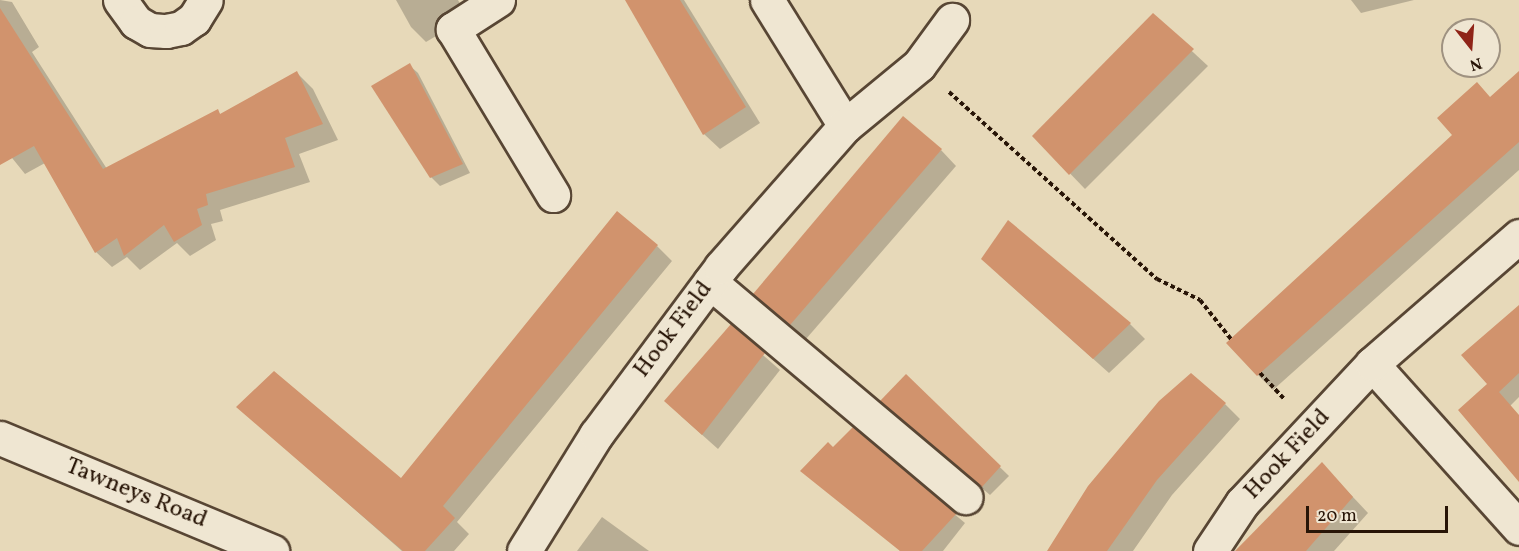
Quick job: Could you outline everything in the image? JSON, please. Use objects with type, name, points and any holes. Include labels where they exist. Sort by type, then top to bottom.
[{"type":"street","points":[[120,0],[136,22],[150,30],[166,31],[181,28],[194,19],[206,0]]},
{"type":"street","points":[[498,0],[453,29],[553,195]]},
{"type":"street","points":[[767,0],[845,126]]},
{"type":"street","name":"Hook Field","points":[[524,551],[596,435],[710,282],[845,126],[919,65],[952,20]]},
{"type":"street","name":"Hook Field","points":[[1210,551],[1242,502],[1372,364],[1519,236]]},
{"type":"street","points":[[710,282],[965,497]]},
{"type":"street","points":[[1372,364],[1519,528]]},
{"type":"street","name":"Tawneys Road","points":[[0,438],[272,551]]},
{"type":"path","points":[[919,65],[1157,279],[1200,300],[1231,339]]},
{"type":"building","points":[[625,0],[680,0],[746,107],[703,135]]},
{"type":"building","points":[[0,8],[103,169],[218,109],[220,114],[297,71],[323,124],[285,138],[295,167],[206,194],[208,205],[197,209],[202,225],[174,242],[164,225],[124,256],[117,238],[95,253],[34,146],[0,165]]},
{"type":"building","points":[[1153,13],[1194,49],[1069,175],[1032,136]]},
{"type":"building","points":[[410,63],[463,164],[430,178],[371,86]]},
{"type":"building","points":[[1519,71],[1519,142],[1257,376],[1226,343],[1452,135],[1437,118],[1477,82],[1490,97]]},
{"type":"building","points":[[903,116],[942,149],[790,325],[753,294]]},
{"type":"building","points":[[617,211],[658,245],[443,506],[455,518],[425,551],[403,551],[236,407],[274,371],[401,478]]},
{"type":"building","points":[[1008,220],[1131,323],[1093,359],[981,259]]},
{"type":"building","points":[[1519,305],[1519,373],[1499,392],[1519,415],[1519,482],[1458,410],[1487,384],[1461,355]]},
{"type":"building","points":[[731,324],[765,353],[702,435],[664,401]]},
{"type":"building","points":[[1191,373],[1226,403],[1157,480],[1107,551],[1047,551],[1088,486],[1159,401]]},
{"type":"building","points":[[906,374],[1001,466],[981,488],[880,401]]},
{"type":"building","points":[[853,427],[957,513],[922,551],[900,551],[800,471],[828,442],[833,447]]},
{"type":"building","points":[[1322,462],[1353,497],[1306,551],[1235,551]]}]
